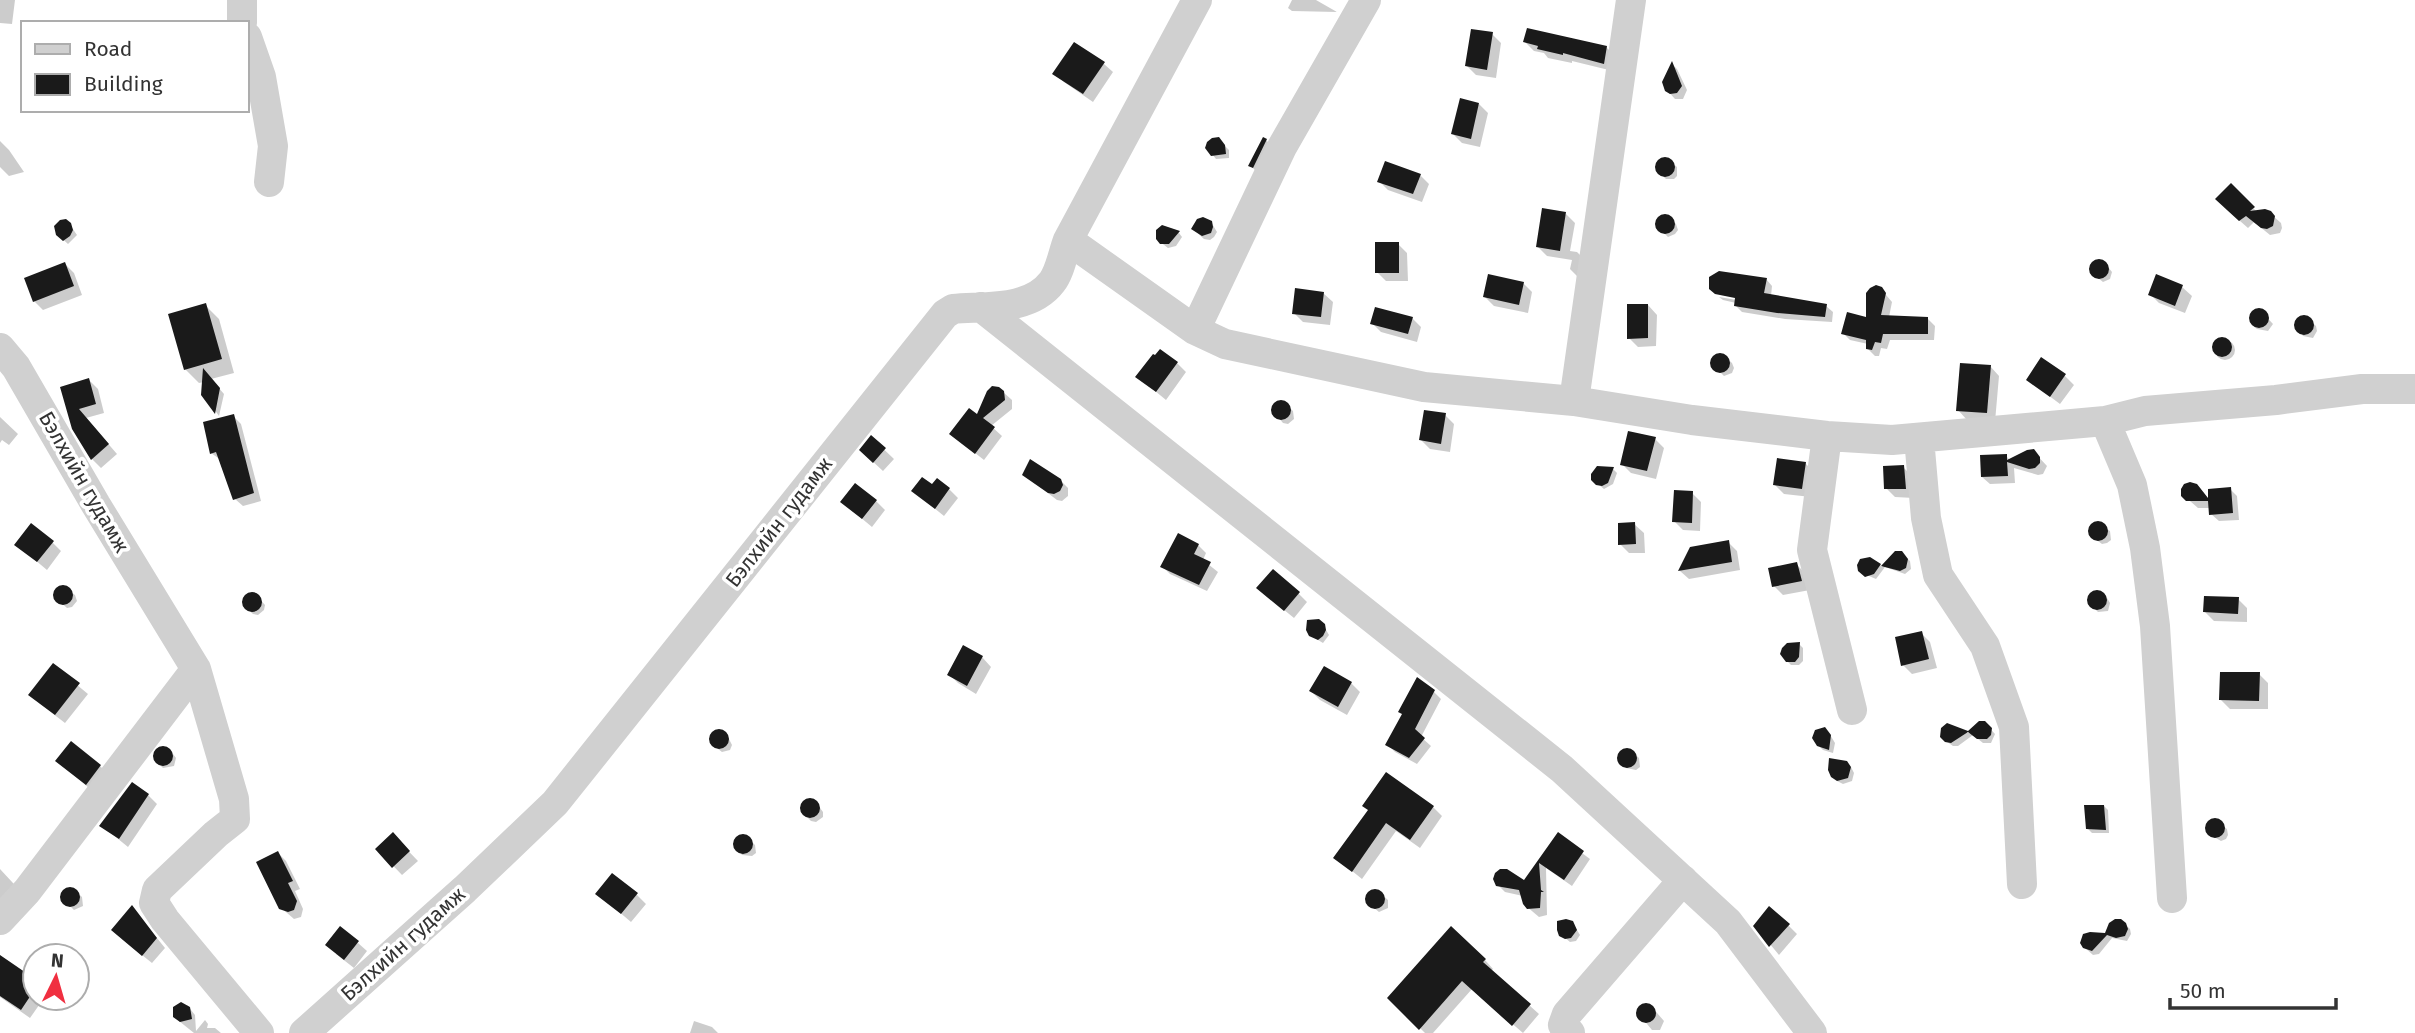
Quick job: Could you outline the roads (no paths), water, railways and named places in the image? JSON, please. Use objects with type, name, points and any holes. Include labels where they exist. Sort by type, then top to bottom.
[{"type":"street","points":[[242,0],[242,21]]},
{"type":"street","name":"Бэлхийн гудамж","points":[[304,1033],[555,803],[945,314],[953,309],[1019,304],[1038,296],[1054,281],[1068,240],[1197,0]]},
{"type":"street","points":[[1195,330],[1282,147],[1366,0]]},
{"type":"street","points":[[1574,401],[1631,0]]},
{"type":"street","points":[[248,40],[261,77],[273,146],[269,182]]},
{"type":"street","points":[[1068,240],[1195,330],[1225,344],[1424,387],[1574,401],[1692,420],[1827,436],[1892,440],[1919,438],[2105,421],[2145,411],[2362,390],[2415,389]]},
{"type":"street","points":[[981,307],[1562,769],[1728,922],[1812,1033]]},
{"type":"street","name":"Бэлхийн гудамж","points":[[0,348],[16,367],[196,669],[234,799],[235,819],[158,890],[154,903],[165,920],[259,1033]]},
{"type":"street","points":[[2105,421],[2132,485],[2145,548],[2155,626],[2172,898]]},
{"type":"street","points":[[1827,436],[1812,550],[1852,710]]},
{"type":"street","points":[[1919,438],[1926,518],[1938,575],[1985,646],[2014,727],[2022,884]]},
{"type":"street","points":[[0,919],[27,891],[196,669]]},
{"type":"street","points":[[1570,1033],[1563,1025],[1567,1014],[1682,880]]}]
